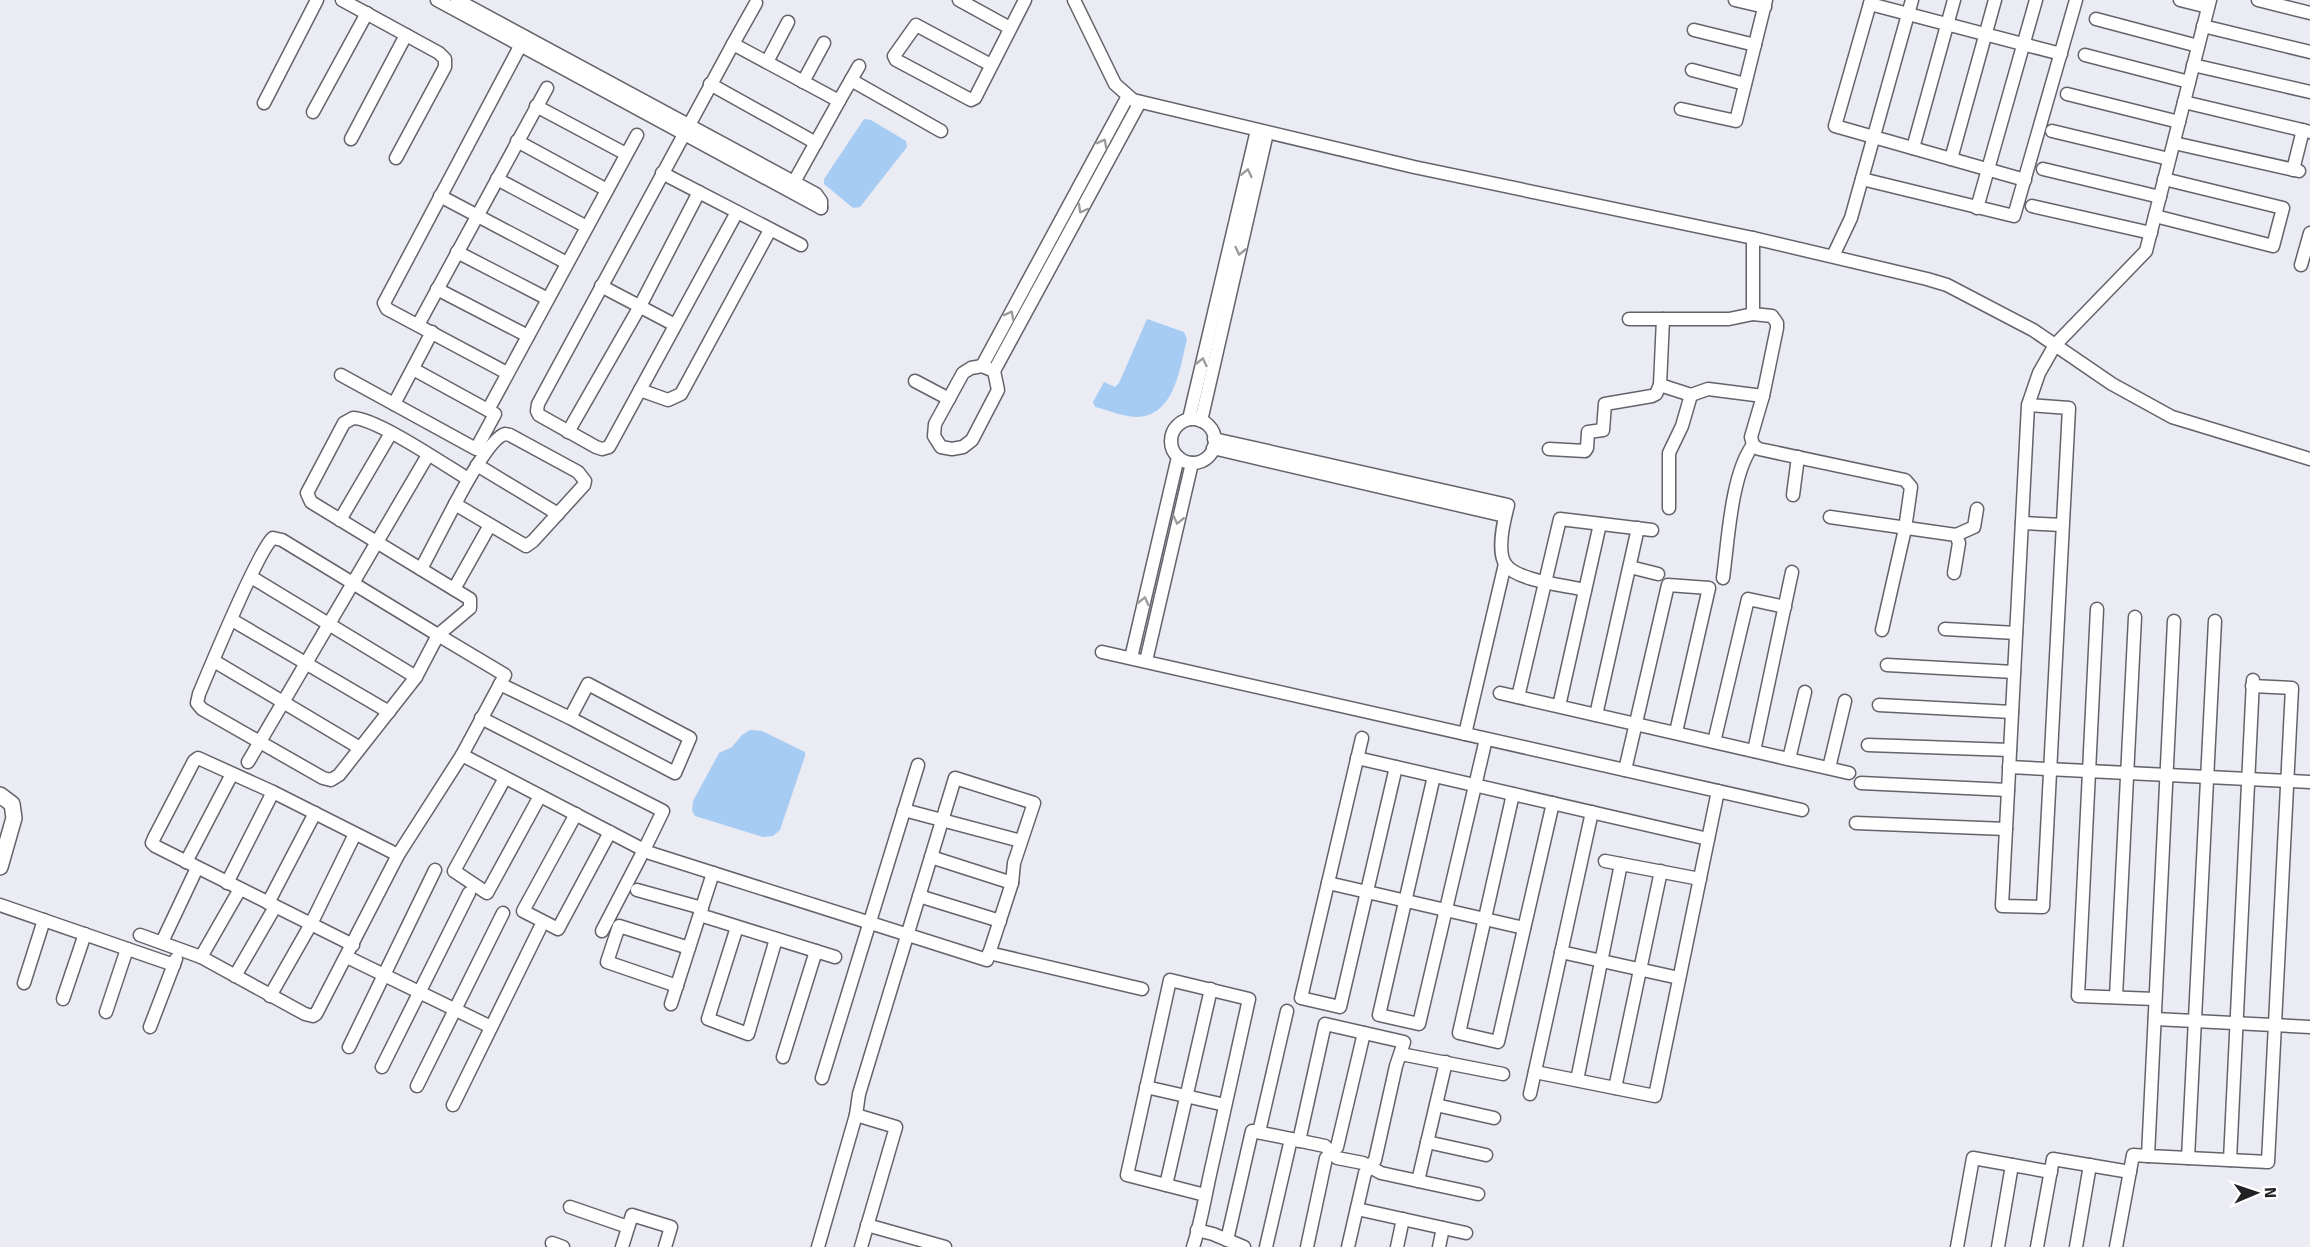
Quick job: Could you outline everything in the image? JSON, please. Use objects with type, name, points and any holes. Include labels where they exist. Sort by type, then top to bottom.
[{"type":"street","points":[[264,103],[317,0]]},
{"type":"street","points":[[342,0],[439,53],[446,63],[396,158]]},
{"type":"street","points":[[437,0],[523,41],[685,129],[821,208],[821,201],[816,194],[685,129]]},
{"type":"street","points":[[457,0],[523,41]]},
{"type":"street","points":[[959,0],[1010,28]]},
{"type":"street","points":[[991,65],[916,26],[894,56],[896,60],[971,100],[975,98],[1025,0]]},
{"type":"street","points":[[1074,0],[1115,84],[1128,96],[1140,102],[1753,247],[1833,256],[1947,285],[2033,330],[2112,384],[2172,417],[2310,459]]},
{"type":"street","points":[[1681,109],[1736,122],[1766,4],[1735,0]]},
{"type":"street","points":[[1833,256],[1851,218],[1912,0]]},
{"type":"street","points":[[1913,148],[1954,0]]},
{"type":"street","points":[[1951,159],[1995,0]]},
{"type":"street","points":[[1977,208],[2036,0]]},
{"type":"street","points":[[1862,178],[2014,216],[2076,0]]},
{"type":"street","points":[[2028,405],[2069,408],[2061,525],[2043,907],[2002,906],[2028,405],[2038,373],[2055,345],[2146,250],[2209,3],[2180,0]]},
{"type":"street","points":[[2258,0],[2310,13]]},
{"type":"street","points":[[2025,180],[1835,126],[1870,2],[1947,25],[2061,54]]},
{"type":"street","points":[[737,212],[609,447],[602,449],[596,447],[543,418],[537,408],[685,129],[756,3]]},
{"type":"street","points":[[313,112],[366,13]]},
{"type":"street","points":[[2096,19],[2198,46]]},
{"type":"street","points":[[767,62],[788,22]]},
{"type":"street","points":[[2203,26],[2310,52]]},
{"type":"street","points":[[1694,30],[1755,45]]},
{"type":"street","points":[[351,139],[406,35]]},
{"type":"street","points":[[507,373],[387,309],[384,300],[523,41]]},
{"type":"street","points":[[803,82],[824,43]]},
{"type":"street","points":[[733,44],[839,101]]},
{"type":"street","points":[[2085,55],[2189,82]]},
{"type":"street","points":[[2193,65],[2310,92]]},
{"type":"street","points":[[794,182],[859,66]]},
{"type":"street","points":[[1692,70],[1745,84]]},
{"type":"street","points":[[851,80],[940,131]]},
{"type":"street","points":[[710,84],[816,143]]},
{"type":"street","points":[[418,325],[547,88]]},
{"type":"street","points":[[2067,94],[2179,122]]},
{"type":"street","points":[[1057,242],[1128,96]]},
{"type":"street","points":[[988,368],[1057,242],[1140,102]]},
{"type":"street","points":[[2174,143],[2296,170],[2306,131],[2184,102]]},
{"type":"street","points":[[536,106],[626,154]]},
{"type":"street","points":[[1195,420],[1262,131]]},
{"type":"street","points":[[2052,131],[2169,159]]},
{"type":"street","points":[[488,410],[637,135]]},
{"type":"street","points":[[517,141],[607,190]]},
{"type":"street","points":[[2043,169],[2160,197]]},
{"type":"street","points":[[662,172],[801,245]]},
{"type":"street","points":[[497,179],[587,227]]},
{"type":"street","points":[[2155,216],[2273,246],[2283,208],[2164,179]]},
{"type":"street","points":[[568,432],[639,308],[699,192]]},
{"type":"street","points":[[440,196],[567,263]]},
{"type":"street","points":[[2032,206],[2151,232]]},
{"type":"street","points":[[640,390],[668,400],[681,394],[770,230]]},
{"type":"street","points":[[2301,266],[2310,232]]},
{"type":"street","points":[[1753,247],[1753,314]]},
{"type":"street","points":[[458,252],[548,299]]},
{"type":"street","points":[[601,286],[675,326]]},
{"type":"street","points":[[437,289],[528,336]]},
{"type":"street","points":[[1629,318],[1729,319],[1753,314],[1772,316],[1777,323],[1763,396],[1751,437],[1753,445],[1759,449],[1908,481],[1912,489],[1882,630]]},
{"type":"street","points":[[1549,449],[1585,451],[1588,432],[1603,430],[1605,404],[1656,394],[1660,385],[1663,319]]},
{"type":"street","points":[[394,404],[432,332]]},
{"type":"street","points":[[971,368],[988,368],[998,390],[972,440],[963,447],[952,449],[941,447],[934,436],[935,424],[963,373],[971,368]]},
{"type":"street","points":[[341,375],[476,449],[495,414],[412,369]]},
{"type":"street","points":[[915,381],[949,399]]},
{"type":"street","points":[[1660,385],[1691,395],[1708,389],[1763,396]]},
{"type":"street","points":[[1669,508],[1669,453],[1682,426],[1691,395]]},
{"type":"street","points":[[140,935],[201,957],[305,1014],[313,1016],[318,1011],[398,855],[462,755],[504,675],[438,635],[353,583],[282,540],[273,538],[266,545],[197,699],[199,706],[327,780],[339,775],[416,678],[438,635],[472,605],[470,599],[312,502],[307,493],[344,423],[348,419],[357,418],[391,433],[468,479]]},
{"type":"street","points":[[1195,420],[1212,432],[1214,444],[1208,456],[1201,462],[1192,463],[1178,457],[1171,447],[1171,438],[1174,429],[1181,423],[1195,420]]},
{"type":"street","points":[[339,520],[391,433]]},
{"type":"street","points":[[421,569],[468,479],[496,439],[505,434],[510,435],[578,472],[584,478],[584,485],[526,546],[455,504]]},
{"type":"street","points":[[1214,444],[1508,505],[1502,536],[1505,564],[1465,734]]},
{"type":"street","points":[[1723,578],[1739,479],[1744,461],[1753,445]]},
{"type":"street","points":[[248,762],[428,455]]},
{"type":"street","points":[[1131,658],[1178,457]]},
{"type":"street","points":[[1793,495],[1798,457]]},
{"type":"street","points":[[1146,662],[1192,463]]},
{"type":"street","points":[[477,465],[558,514]]},
{"type":"street","points":[[1830,517],[1956,535],[1974,527],[1977,509]]},
{"type":"street","points":[[1518,697],[1560,519],[1652,530]]},
{"type":"street","points":[[2022,523],[2061,525]]},
{"type":"street","points":[[1559,706],[1600,524]]},
{"type":"street","points":[[454,589],[490,525]]},
{"type":"street","points":[[1596,715],[1638,528]]},
{"type":"street","points":[[1954,573],[1959,543],[1956,535]]},
{"type":"street","points":[[1505,564],[1520,575],[1585,590]]},
{"type":"street","points":[[1630,567],[1658,574]]},
{"type":"street","points":[[1754,751],[1792,572]]},
{"type":"street","points":[[251,577],[416,678]]},
{"type":"street","points":[[1625,770],[1668,585],[1709,588],[1676,732]]},
{"type":"street","points":[[1714,742],[1748,599],[1785,608]]},
{"type":"street","points":[[2097,609],[2078,996],[2155,999]]},
{"type":"street","points":[[2116,998],[2135,617]]},
{"type":"street","points":[[232,620],[389,712]]},
{"type":"street","points":[[2148,1156],[2174,621]]},
{"type":"street","points":[[2188,1158],[2215,621]]},
{"type":"street","points":[[1945,629],[2016,633]]},
{"type":"street","points":[[1102,652],[1802,810]]},
{"type":"street","points":[[214,661],[360,748]]},
{"type":"street","points":[[1887,665],[2014,672]]},
{"type":"street","points":[[2116,1247],[2133,1155],[2268,1162],[2292,688],[2252,682],[2230,1160]]},
{"type":"street","points":[[500,684],[675,773],[690,738],[588,684],[570,718]]},
{"type":"street","points":[[1789,759],[1805,692]]},
{"type":"street","points":[[1500,693],[1849,773]]},
{"type":"street","points":[[1829,768],[1845,701]]},
{"type":"street","points":[[1879,705],[2012,712]]},
{"type":"street","points":[[481,718],[663,811],[647,851],[602,931]]},
{"type":"street","points":[[1362,738],[1301,998],[1340,1007],[1396,767]]},
{"type":"street","points":[[1434,776],[1379,1015],[1419,1024],[1486,738]]},
{"type":"street","points":[[1868,745],[2010,750]]},
{"type":"street","points":[[462,755],[647,851],[713,873],[907,935],[987,960],[1012,883],[1014,863],[1034,803],[955,778],[907,935],[859,1094],[856,1115],[818,1247]]},
{"type":"street","points":[[1358,758],[1708,839]]},
{"type":"street","points":[[352,945],[240,890],[152,843],[179,790],[196,759],[206,760],[398,855]]},
{"type":"street","points":[[822,1078],[918,765]]},
{"type":"street","points":[[2009,767],[2310,782]]},
{"type":"street","points":[[162,942],[191,865],[232,774]]},
{"type":"street","points":[[506,778],[454,871],[487,893],[540,796]]},
{"type":"street","points":[[1861,783],[2008,790]]},
{"type":"street","points":[[1535,1072],[1654,1096],[1718,791]]},
{"type":"street","points":[[227,883],[273,792]]},
{"type":"street","points":[[1513,794],[1459,1033],[1498,1042],[1552,803]]},
{"type":"street","points":[[0,795],[12,804],[14,818],[0,867]]},
{"type":"street","points":[[904,810],[1022,841]]},
{"type":"street","points":[[1530,1094],[1592,812]]},
{"type":"street","points":[[235,976],[272,905],[315,813]]},
{"type":"street","points":[[576,814],[523,911],[558,929],[610,832]]},
{"type":"street","points":[[1856,823],[2006,829]]},
{"type":"street","points":[[270,996],[311,924],[355,834]]},
{"type":"street","points":[[931,857],[1012,883]]},
{"type":"street","points":[[1605,861],[1700,879]]},
{"type":"street","points":[[1577,1080],[1621,864]]},
{"type":"street","points":[[349,1047],[435,870]]},
{"type":"street","points":[[1615,1088],[1661,871]]},
{"type":"street","points":[[671,1004],[713,873]]},
{"type":"street","points":[[1328,883],[1524,928]]},
{"type":"street","points":[[201,957],[240,890]]},
{"type":"street","points":[[637,890],[737,927],[835,957]]},
{"type":"street","points":[[382,1067],[469,893]]},
{"type":"street","points":[[919,896],[1000,921]]},
{"type":"street","points":[[0,905],[174,965]]},
{"type":"street","points":[[417,1086],[503,913]]},
{"type":"street","points":[[24,983],[44,920]]},
{"type":"street","points":[[677,986],[607,962],[620,926],[689,948]]},
{"type":"street","points":[[737,927],[708,1019],[748,1034],[776,939]]},
{"type":"street","points":[[453,1105],[540,928]]},
{"type":"street","points":[[63,999],[85,934]]},
{"type":"street","points":[[106,1012],[128,949]]},
{"type":"street","points":[[150,1027],[178,949]]},
{"type":"street","points":[[783,1057],[816,951]]},
{"type":"street","points":[[1561,952],[1679,978]]},
{"type":"street","points":[[989,953],[1142,989]]},
{"type":"street","points":[[346,957],[491,1027]]},
{"type":"street","points":[[1192,1247],[1197,1230],[1205,1195],[1225,1105],[1249,999],[1170,980],[1127,1175],[1205,1195]]},
{"type":"street","points":[[1166,1185],[1211,989]]},
{"type":"street","points":[[1259,1132],[1287,1011]]},
{"type":"street","points":[[2155,1019],[2310,1027]]},
{"type":"street","points":[[1266,1247],[1325,1024],[1404,1042],[1401,1054],[1403,1067],[1382,1162],[1372,1168],[1348,1247]]},
{"type":"street","points":[[1307,1247],[1326,1158],[1337,1147],[1364,1033]]},
{"type":"street","points":[[1401,1054],[1503,1074]]},
{"type":"street","points":[[1418,1181],[1446,1062]]},
{"type":"street","points":[[1146,1087],[1225,1105]]},
{"type":"street","points":[[1436,1105],[1494,1118]]},
{"type":"street","points":[[856,1115],[896,1127],[861,1247]]},
{"type":"street","points":[[1227,1240],[1252,1131],[1325,1146],[1337,1158],[1363,1163],[1381,1173],[1478,1194]]},
{"type":"street","points":[[1427,1142],[1486,1155]]},
{"type":"street","points":[[1957,1247],[1973,1158],[2050,1172]]},
{"type":"street","points":[[2037,1247],[2053,1159],[2130,1172]]},
{"type":"street","points":[[1998,1247],[2012,1165]]},
{"type":"street","points":[[2076,1247],[2090,1165]]},
{"type":"street","points":[[570,1207],[628,1227]]},
{"type":"street","points":[[1360,1209],[1466,1233]]},
{"type":"street","points":[[1354,1247],[1360,1209]]},
{"type":"street","points":[[622,1247],[632,1215],[671,1227],[665,1247]]},
{"type":"street","points":[[1397,1247],[1403,1219]]},
{"type":"street","points":[[867,1225],[945,1247]]},
{"type":"street","points":[[1439,1247],[1443,1228]]},
{"type":"street","points":[[1197,1230],[1244,1247]]},
{"type":"water","points":[[864,119],[871,120],[906,141],[907,147],[860,207],[853,208],[824,184],[824,179]]},
{"type":"water","points":[[1147,319],[1184,332],[1187,339],[1178,376],[1168,399],[1150,415],[1137,417],[1095,407],[1093,402],[1104,382],[1115,387],[1119,383]]},
{"type":"water","points":[[750,730],[762,731],[805,752],[780,830],[773,836],[763,837],[695,816],[692,810],[693,801],[719,753],[732,747],[742,735]]}]
